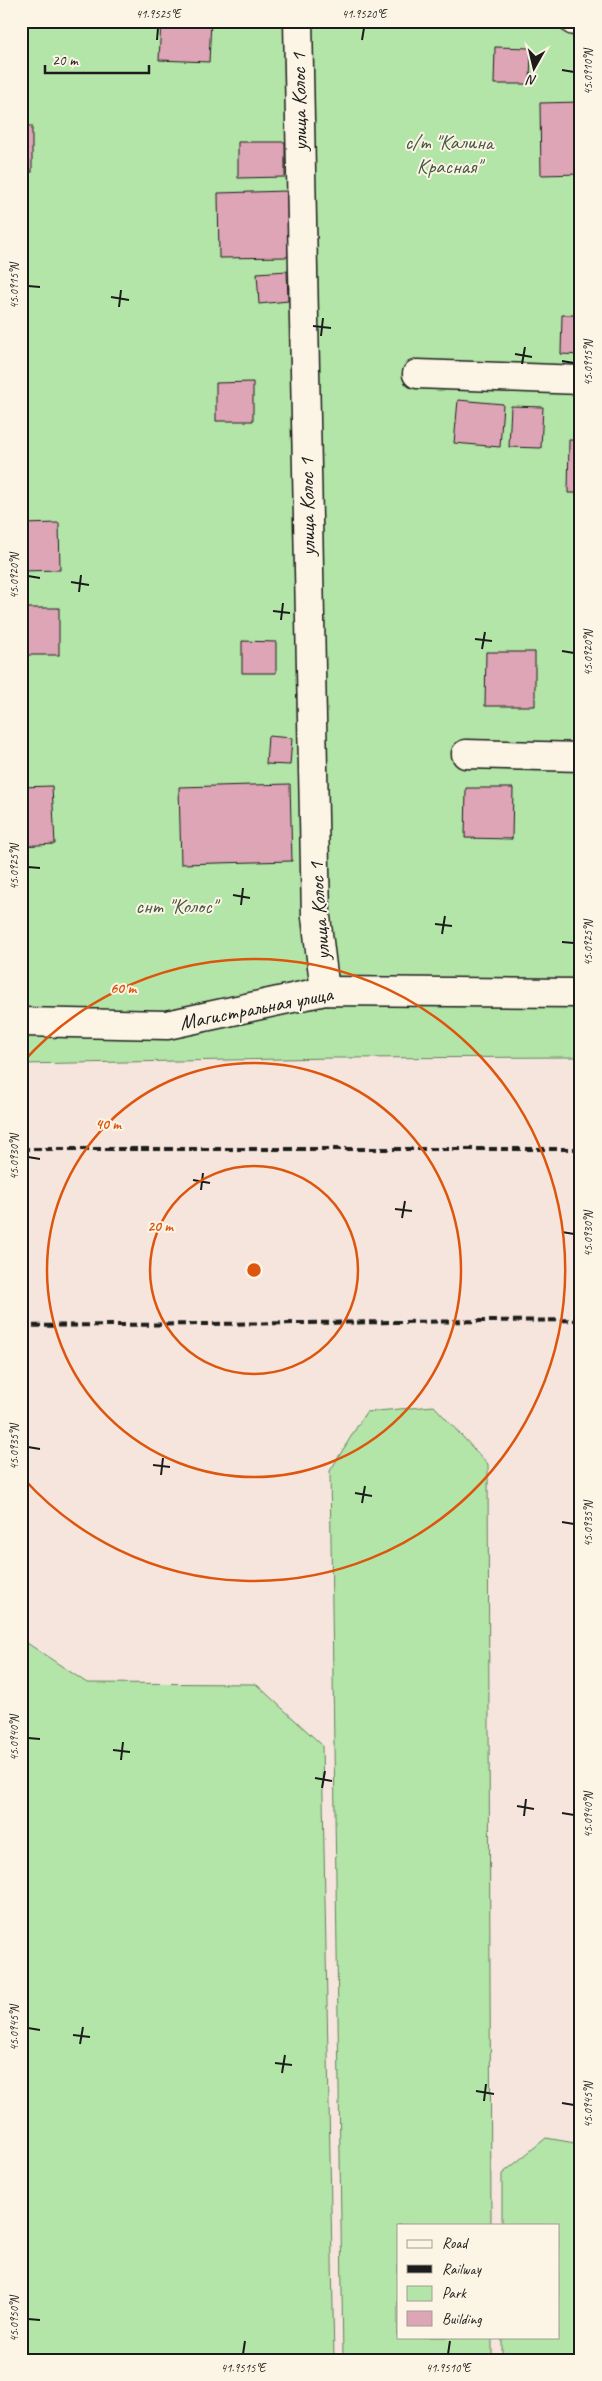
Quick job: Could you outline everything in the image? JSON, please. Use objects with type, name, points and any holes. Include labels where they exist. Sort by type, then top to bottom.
[{"type":"street","name":"улица Колос 1","points":[[298,21],[316,917],[325,991]]},
{"type":"street","points":[[574,21],[581,22]]},
{"type":"street","points":[[417,374],[581,380]]},
{"type":"street","points":[[466,754],[581,757]]},
{"type":"street","name":"Магистральная улица","points":[[21,1022],[167,1026],[325,991],[581,993]]},
{"type":"green space","points":[[21,21],[581,21],[581,1057],[333,1058],[21,1064]]},
{"type":"green space","points":[[434,1406],[488,1464],[491,2224],[397,2224],[397,2338],[492,2338],[492,2360],[343,2360],[330,1471],[366,1412]]},
{"type":"green space","points":[[21,1639],[87,1683],[256,1684],[322,1745],[334,2360],[21,2360]]},
{"type":"green space","points":[[546,2138],[581,2144],[581,2360],[502,2360],[502,2338],[560,2338],[560,2224],[502,2224],[502,2174]]},
{"type":"building","points":[[161,21],[211,21],[209,62],[159,60]]},
{"type":"building","points":[[495,47],[531,48],[530,84],[494,84]]},
{"type":"building","points":[[581,102],[581,174],[541,175],[540,103]]},
{"type":"building","points":[[21,126],[32,126],[32,172],[21,172]]},
{"type":"building","points":[[238,142],[285,142],[285,177],[238,178]]},
{"type":"building","points":[[287,191],[288,257],[219,258],[218,193]]},
{"type":"building","points":[[287,271],[288,301],[259,304],[257,273]]},
{"type":"building","points":[[562,315],[581,315],[581,355],[561,354]]},
{"type":"building","points":[[253,382],[253,421],[216,421],[216,383]]},
{"type":"building","points":[[458,400],[503,404],[500,447],[454,443]]},
{"type":"building","points":[[511,406],[543,407],[541,448],[509,447]]},
{"type":"building","points":[[569,440],[581,440],[581,493],[568,493]]},
{"type":"building","points":[[59,523],[60,570],[23,571],[22,524]]},
{"type":"building","points":[[21,608],[59,608],[59,655],[21,655]]},
{"type":"building","points":[[242,641],[276,642],[276,673],[242,673]]},
{"type":"building","points":[[486,652],[535,652],[535,706],[485,706]]},
{"type":"building","points":[[268,736],[292,738],[290,765],[266,764]]},
{"type":"building","points":[[290,784],[292,861],[181,864],[179,787]]},
{"type":"building","points":[[52,786],[55,844],[21,846],[21,787]]},
{"type":"building","points":[[466,788],[513,788],[512,839],[465,838]]},
{"type":"railway","points":[[21,1149],[581,1149]]},
{"type":"railway","points":[[21,1326],[581,1320]]},
{"type":"park label","name":"с/т \"Калина Красная\"","points":[[449,154]]},
{"type":"park label","name":"снт \"Колос\"","points":[[176,906]]}]
